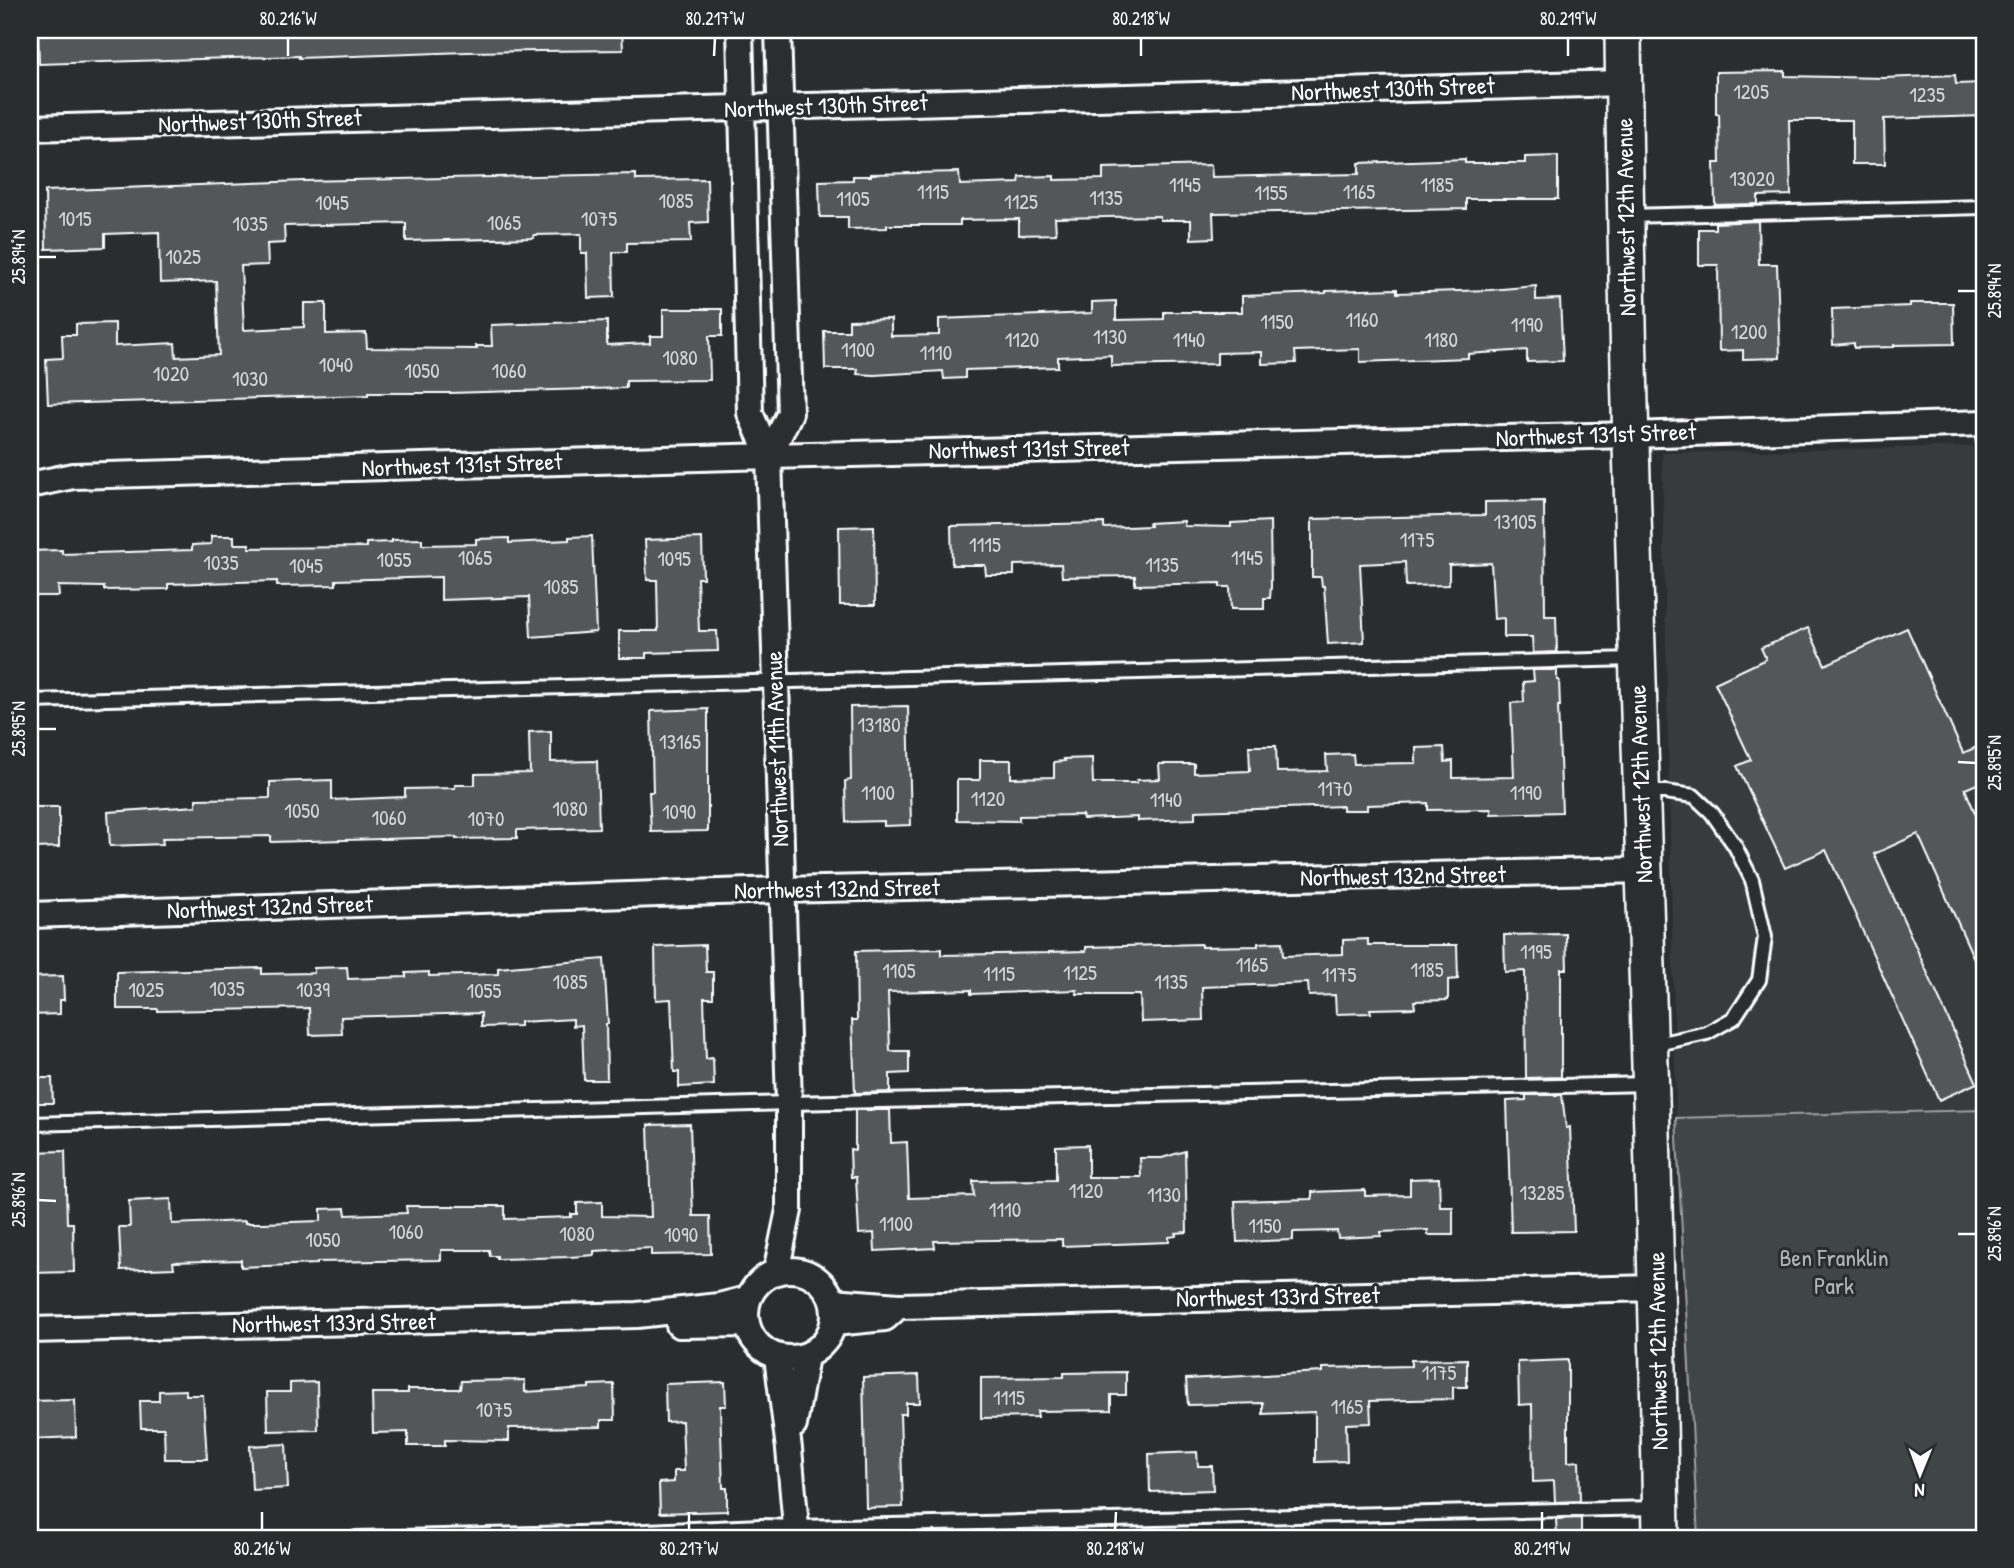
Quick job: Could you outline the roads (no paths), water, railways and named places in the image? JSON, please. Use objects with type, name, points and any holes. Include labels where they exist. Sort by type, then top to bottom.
[{"type":"street","name":"Northwest 11th Avenue","points":[[740,30],[750,413],[769,456],[789,1103],[789,1210],[776,1272]]},
{"type":"street","name":"Northwest 11th Avenue","points":[[769,456],[790,413],[778,30]]},
{"type":"street","name":"Northwest 12th Avenue","points":[[1623,30],[1631,435],[1657,1288],[1661,1523]]},
{"type":"street","name":"Northwest 130th Street","points":[[30,128],[1623,83]]},
{"type":"street","name":"Northwest 131st Street","points":[[30,485],[73,476],[769,456],[1631,435],[1983,430]]},
{"type":"street","name":"Northwest 131st Street","points":[[30,470],[73,476]]},
{"type":"street","name":"Northwest 132nd Street","points":[[30,915],[781,890],[1644,870]]},
{"type":"street","name":"Northwest 11th Avenue","points":[[789,1210],[805,1272]]},
{"type":"street","points":[[776,1272],[805,1272],[826,1288],[833,1312],[828,1337],[819,1348],[806,1356],[792,1359],[777,1357],[757,1345],[750,1335],[747,1311],[754,1287],[776,1272]]},
{"type":"street","name":"Northwest 133rd Street","points":[[833,1312],[885,1318],[899,1306],[1657,1288]]},
{"type":"street","name":"Northwest 133rd Street","points":[[30,1330],[638,1315],[670,1325],[747,1311]]},
{"type":"street","points":[[789,1449],[806,1356]]},
{"type":"street","points":[[777,1357],[797,1533]]},
{"type":"lane","points":[[1626,216],[1984,207]]},
{"type":"lane","points":[[30,701],[1637,659]]},
{"type":"lane","points":[[1641,792],[1694,796],[1712,813],[1735,846],[1752,880],[1765,937],[1759,979],[1734,1018],[1707,1033],[1649,1045]]},
{"type":"lane","points":[[30,1124],[789,1103],[1650,1084]]},
{"type":"lane","points":[[356,1538],[761,1526],[797,1533],[1661,1523]]},
{"type":"park label","name":"Ben Franklin Park","points":[[1834,1272]]}]
